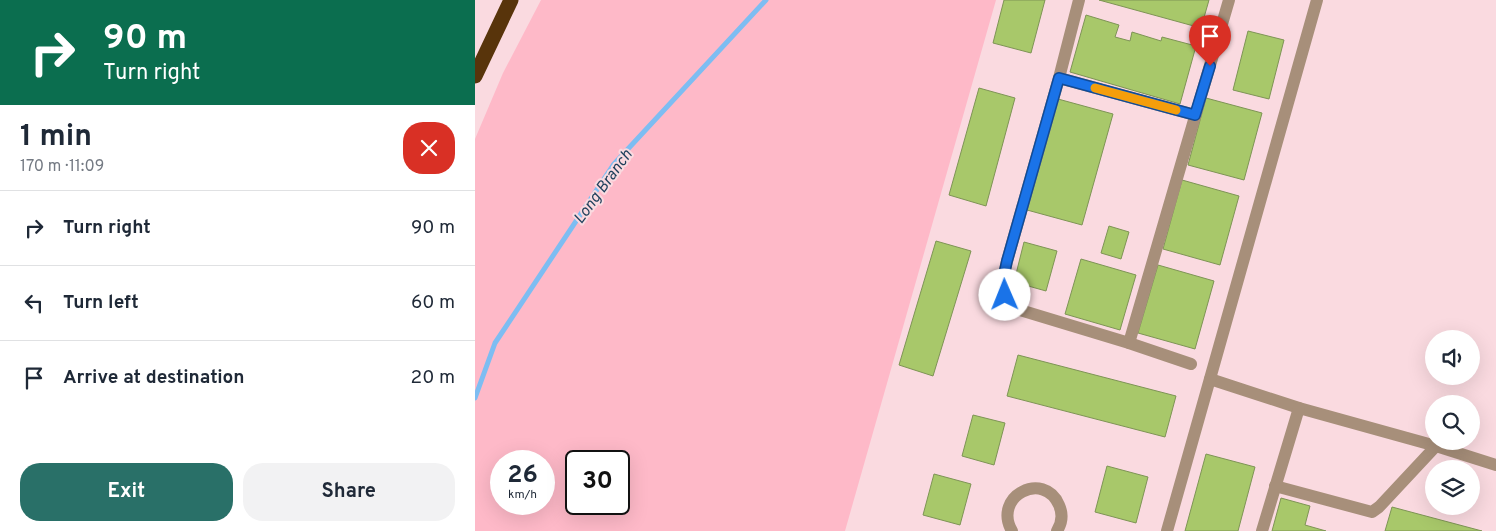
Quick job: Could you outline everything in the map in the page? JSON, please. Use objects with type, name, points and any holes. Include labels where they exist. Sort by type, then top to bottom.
[{"type":"highway","points":[[475,76],[511,0]]},
{"type":"street","points":[[1079,0],[1007,261],[1002,284],[1005,295],[1011,304],[1020,310],[1191,364]]},
{"type":"street","points":[[1129,343],[1229,0]]},
{"type":"street","points":[[1167,531],[1317,0]]},
{"type":"street","points":[[1059,78],[1195,115]]},
{"type":"street","points":[[1210,379],[1299,408],[1425,443]]},
{"type":"street","points":[[1262,531],[1299,408]]},
{"type":"street","points":[[1275,486],[1372,512],[1379,507],[1432,450]]},
{"type":"street","points":[[1449,450],[1496,465]]},
{"type":"street","points":[[1011,530],[1008,512],[1011,503],[1016,496],[1033,488],[1042,489],[1050,493],[1057,500],[1061,508],[1062,517],[1057,531]]},
{"type":"shaded area","points":[[541,0],[996,0],[845,531],[475,531],[475,139],[503,73]]},
{"type":"building","points":[[1004,0],[1045,0],[1031,53],[993,43]]},
{"type":"building","points":[[1099,0],[1209,0],[1201,28]]},
{"type":"building","points":[[1086,15],[1119,25],[1115,37],[1130,41],[1132,32],[1161,41],[1162,37],[1196,46],[1180,104],[1070,72]]},
{"type":"building","points":[[1248,31],[1284,40],[1269,99],[1233,90]]},
{"type":"building","points":[[979,88],[1015,98],[986,206],[949,195]]},
{"type":"building","points":[[1206,98],[1262,113],[1244,180],[1188,165]]},
{"type":"building","points":[[1058,99],[1113,114],[1082,225],[1027,210]]},
{"type":"building","points":[[1182,180],[1239,196],[1220,265],[1163,249]]},
{"type":"building","points":[[1109,226],[1129,232],[1121,259],[1101,253]]},
{"type":"building","points":[[936,241],[971,251],[933,376],[899,365]]},
{"type":"building","points":[[1024,242],[1057,251],[1046,291],[1014,282]]},
{"type":"building","points":[[1081,259],[1136,275],[1120,330],[1065,314]]},
{"type":"building","points":[[1158,265],[1214,281],[1195,349],[1138,333]]},
{"type":"building","points":[[1018,355],[1176,396],[1165,437],[1007,396]]},
{"type":"building","points":[[973,415],[1005,423],[994,465],[962,456]]},
{"type":"building","points":[[1206,454],[1255,467],[1238,531],[1185,531]]},
{"type":"building","points":[[1107,466],[1148,477],[1136,523],[1095,512]]},
{"type":"building","points":[[934,474],[971,484],[960,525],[923,515]]},
{"type":"building","points":[[1281,498],[1310,506],[1305,525],[1326,531],[1272,531]]},
{"type":"building","points":[[1392,507],[1482,531],[1385,531]]},
{"type":"waterway","name":"Long Branch","points":[[475,398],[495,343],[614,164],[766,0]]},
{"type":"slow traffic","points":[[1095,88],[1176,110]]},
{"type":"route","points":[[1005,295],[1002,284],[1007,261],[1059,78],[1195,115],[1210,66]]}]
